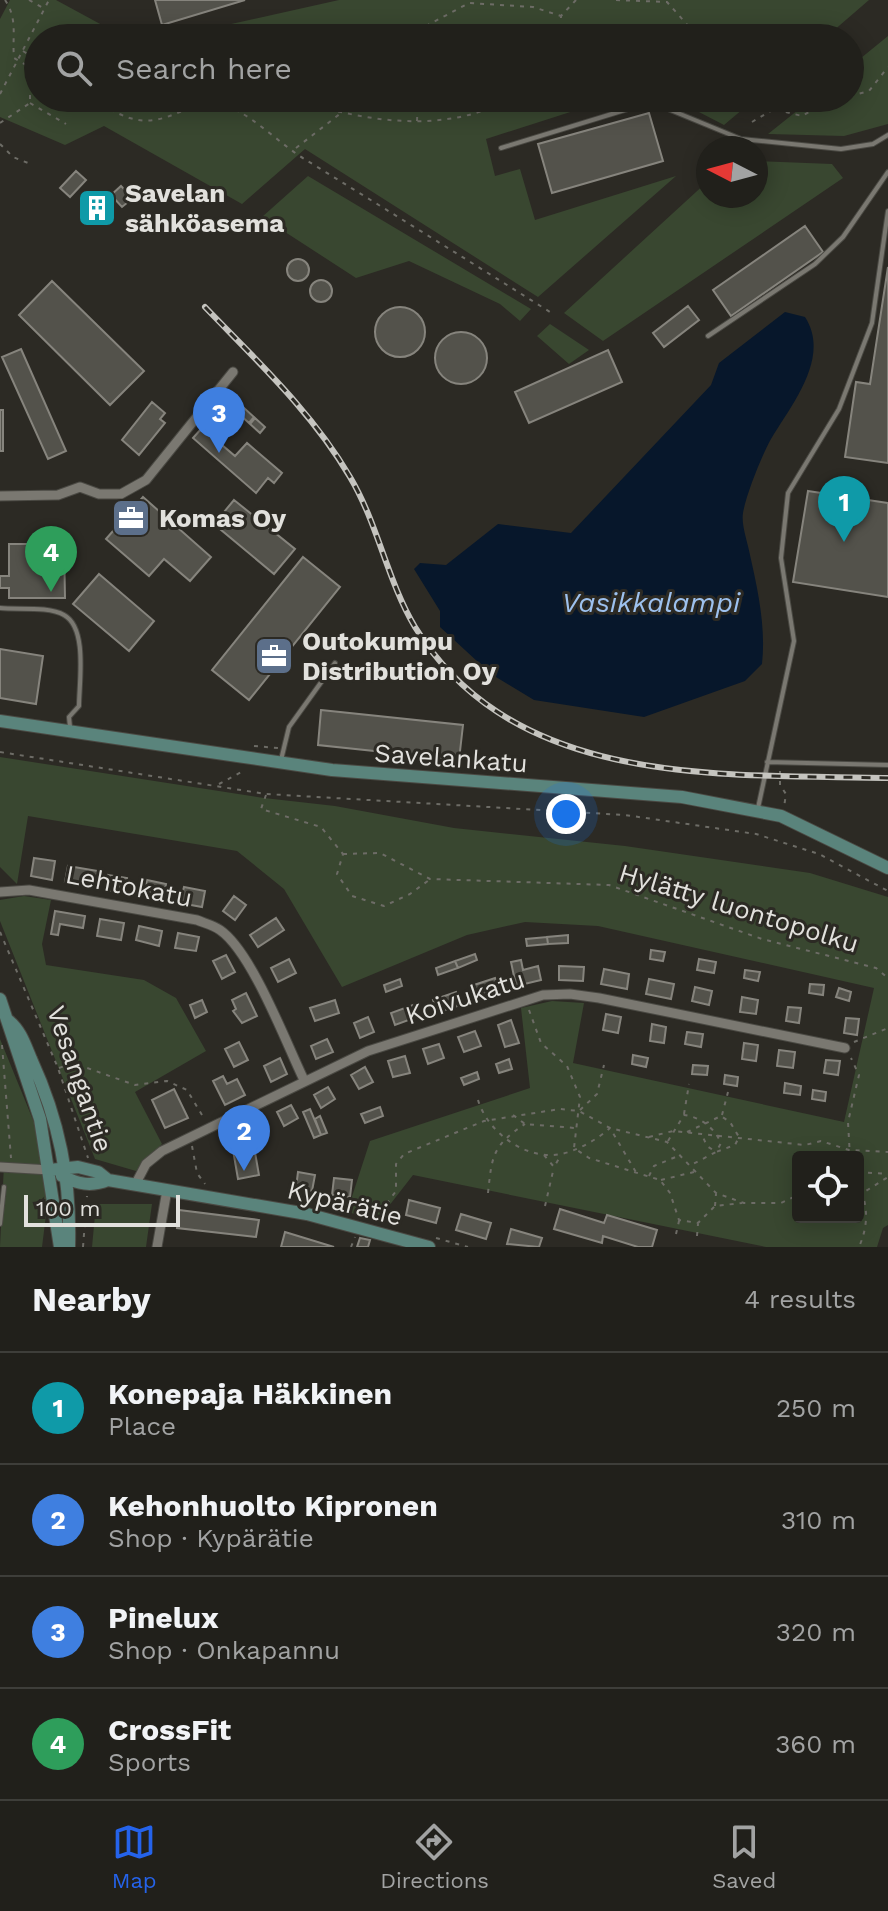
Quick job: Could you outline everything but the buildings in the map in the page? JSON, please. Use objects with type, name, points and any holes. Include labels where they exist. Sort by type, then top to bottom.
[{"type":"main road","name":"Savelankatu","points":[[0,721],[346,772],[682,797],[781,816],[888,868]]},
{"type":"main road","name":"Vesangantie","points":[[0,999],[5,1022],[40,1119],[60,1247]]},
{"type":"main road","name":"Vesangantie","points":[[5,1022],[17,1028],[39,1076],[67,1173],[69,1247]]},
{"type":"main road","name":"Kypärätie","points":[[67,1173],[89,1169],[108,1180],[307,1214],[429,1247]]},
{"type":"main road","name":"Kypärätie","points":[[50,1170],[67,1173],[88,1184],[108,1180]]},
{"type":"street","points":[[0,496],[58,495],[80,487],[99,494],[121,494],[146,480],[233,372]]},
{"type":"street","name":"Lehtokatu","points":[[0,892],[29,890],[197,920],[219,929],[235,944],[250,970],[304,1080]]},
{"type":"street","name":"Koivukatu","points":[[135,1185],[146,1164],[162,1151],[304,1080],[368,1051],[526,1001],[570,994],[845,1048]]},
{"type":"street","name":"Kypärätie","points":[[4,1167],[50,1170]]},
{"type":"street","points":[[157,1247],[167,1190]]},
{"type":"lane","points":[[501,148],[618,112]]},
{"type":"lane","points":[[672,112],[690,121],[755,141],[841,149],[873,144],[888,135]]},
{"type":"lane","points":[[708,336],[815,264],[843,237],[888,172]]},
{"type":"lane","points":[[758,811],[794,641],[781,558],[788,493],[839,409],[868,335],[888,211]]},
{"type":"lane","points":[[0,608],[62,613],[71,621],[78,636],[79,706],[69,717],[70,730]]},
{"type":"lane","points":[[280,763],[289,727],[335,663]]},
{"type":"lane","points":[[767,762],[888,765]]},
{"type":"lane","points":[[0,1224],[4,1187]]},
{"type":"path","points":[[5,0],[12,10],[16,29],[14,58],[24,65]]},
{"type":"path","points":[[29,0],[44,9]]},
{"type":"path","points":[[36,24],[49,0]]},
{"type":"path","points":[[561,24],[561,16],[576,0]]},
{"type":"path","points":[[616,0],[668,1],[687,24]]},
{"type":"path","points":[[430,24],[469,3],[533,7],[561,16]]},
{"type":"path","points":[[0,94],[23,51]]},
{"type":"path","points":[[864,92],[869,91],[888,67]]},
{"type":"path","points":[[0,123],[24,107]]},
{"type":"path","points":[[45,112],[66,124]]},
{"type":"path","points":[[116,112],[132,122],[155,121],[184,112]]},
{"type":"path","points":[[239,112],[302,158],[550,312]]},
{"type":"path","points":[[339,112],[375,120],[417,122],[487,112]]},
{"type":"path","points":[[417,112],[417,122]]},
{"type":"path","points":[[752,122],[769,112]]},
{"type":"path","points":[[786,112],[802,116],[809,112]]},
{"type":"path","points":[[295,150],[342,113]]},
{"type":"path","points":[[0,144],[13,157],[33,165]]},
{"type":"path","name":"Savelankatu","points":[[0,752],[266,794],[625,815],[756,834],[819,854],[888,891]]},
{"type":"path","points":[[780,763],[780,785],[786,794],[781,816]]},
{"type":"path","points":[[266,794],[261,809],[321,827],[343,854],[337,874],[352,896],[384,906],[410,894],[430,879]]},
{"type":"path","name":"Hylätty luontopolku","points":[[343,854],[380,853],[430,879],[609,885],[762,939],[876,968],[888,978]]},
{"type":"path","name":"Vesangantie","points":[[0,932],[58,1068],[75,1114],[89,1169]]},
{"type":"path","points":[[526,1001],[541,1043],[567,1066],[580,1097],[574,1148]]},
{"type":"path","points":[[849,1150],[848,1122],[859,1075],[845,1048],[888,1028]]},
{"type":"path","points":[[2,1043],[11,1158],[4,1167]]},
{"type":"path","points":[[58,1068],[73,1063],[135,1085],[167,1081],[187,1090],[209,1127]]},
{"type":"path","points":[[579,1111],[597,1094],[604,1065]]},
{"type":"path","points":[[667,1142],[684,1115],[689,1084]]},
{"type":"path","points":[[721,1116],[728,1092]]},
{"type":"path","points":[[478,1100],[484,1121],[503,1139],[543,1154],[562,1154],[597,1139],[610,1128]]},
{"type":"path","points":[[374,1221],[396,1191],[396,1164],[404,1154],[484,1121],[511,1114],[579,1111],[610,1128],[667,1142],[716,1193],[744,1203]]},
{"type":"path","points":[[511,1114],[525,1124],[577,1128]]},
{"type":"path","points":[[684,1115],[696,1116],[718,1137],[721,1143],[716,1152]]},
{"type":"path","points":[[721,1116],[730,1122],[739,1137]]},
{"type":"path","points":[[686,1133],[721,1116]]},
{"type":"path","points":[[488,1193],[493,1154],[503,1139],[525,1124]]},
{"type":"path","points":[[610,1128],[638,1175]]},
{"type":"path","points":[[648,1137],[673,1131],[805,1145],[821,1141],[849,1150],[887,1152]]},
{"type":"path","points":[[702,1134],[707,1146],[716,1152]]},
{"type":"path","points":[[190,1137],[197,1173],[206,1185]]},
{"type":"path","points":[[689,1166],[735,1145],[739,1137]]},
{"type":"path","points":[[574,1148],[589,1158],[660,1180],[695,1172]]},
{"type":"path","points":[[543,1154],[554,1167]]},
{"type":"path","points":[[545,1206],[554,1167],[562,1154]]},
{"type":"path","points":[[648,1177],[654,1166],[679,1156]]},
{"type":"path","points":[[864,1173],[888,1175]]},
{"type":"path","points":[[859,1247],[867,1229],[864,1195],[888,1175]]},
{"type":"path","points":[[660,1180],[670,1193],[679,1220],[676,1234]]},
{"type":"path","name":"Vesangantie","points":[[83,1247],[88,1184]]},
{"type":"path","points":[[715,1206],[716,1193]]},
{"type":"path","points":[[697,1236],[698,1223],[715,1206],[781,1203],[792,1198]]},
{"type":"path","points":[[679,1220],[698,1223]]},
{"type":"green space","points":[[10,0],[56,0],[100,24],[24,24],[24,112],[570,112],[486,139],[495,176],[520,169],[535,220],[676,176],[538,297],[305,149],[242,204],[104,126],[65,145],[0,117],[0,19]]},
{"type":"green space","points":[[339,0],[869,0],[841,24],[231,24]]},
{"type":"green space","points":[[888,36],[888,124],[844,136],[768,134],[796,112],[864,112],[864,56]]},
{"type":"green space","points":[[699,112],[739,112],[724,125]]},
{"type":"green space","points":[[768,161],[832,164],[843,178],[603,341],[564,313],[696,192],[696,208],[768,208]]},
{"type":"green space","points":[[308,176],[531,309],[520,321],[500,304],[409,261],[356,278],[262,217]]},
{"type":"green space","points":[[550,324],[589,350],[569,364],[537,336]]},
{"type":"green space","points":[[0,757],[335,806],[454,828],[625,846],[810,873],[888,897],[888,1225],[883,1228],[877,1247],[766,1247],[413,1175],[378,1220],[347,1212],[370,1141],[530,1088],[521,1008],[552,1001],[584,1003],[573,1063],[844,1122],[874,988],[598,926],[525,922],[467,935],[342,987],[284,889],[237,851],[28,816],[17,884],[0,867]]},
{"type":"green space","points":[[24,896],[51,900],[42,944],[46,965],[144,980],[176,998],[206,1051],[135,1092],[162,1144],[136,1171],[95,1159],[0,921],[0,900]]},
{"type":"green space","points":[[0,1039],[40,1137],[48,1199],[42,1247],[0,1247],[4,1164],[0,1163]]},
{"type":"green space","points":[[96,1204],[152,1204],[146,1247],[92,1247]]},
{"type":"water","name":"Vasikkalampi","points":[[785,312],[805,317],[812,332],[814,348],[806,380],[767,446],[743,513],[763,636],[762,664],[745,681],[644,717],[534,700],[491,674],[440,627],[440,611],[414,569],[420,563],[446,565],[498,524],[571,533],[711,385],[719,363]]},
{"type":"railway","points":[[205,307],[283,388],[335,453],[360,495],[415,627],[457,680],[508,718],[565,745],[627,762],[758,776],[888,778]]},
{"type":"place","name":"Savelan sähköasema","points":[[97,208]]},
{"type":"place","name":"Pinelux","points":[[219,453]]},
{"type":"place","name":"Komas Oy","points":[[131,518]]},
{"type":"place","name":"Konepaja Häkkinen","points":[[844,542]]},
{"type":"place","name":"CrossFit","points":[[51,592]]},
{"type":"place","name":"Outokumpu Distribution Oy","points":[[274,656]]},
{"type":"place","name":"Kehonhuolto Kipronen","points":[[244,1171]]}]
